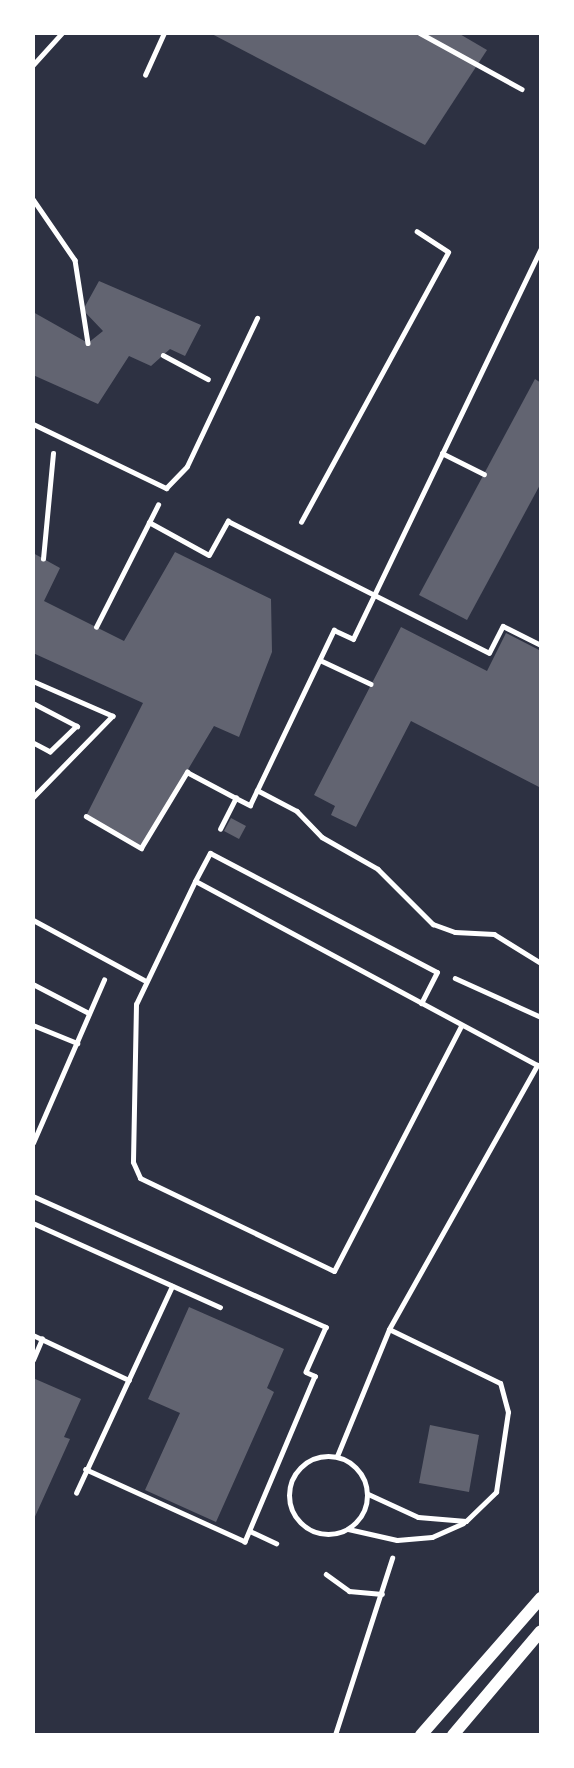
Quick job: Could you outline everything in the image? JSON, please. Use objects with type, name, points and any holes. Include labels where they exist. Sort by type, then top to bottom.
[{"type":"street","points":[[421,1735],[541,1598]]},
{"type":"street","points":[[453,1735],[541,1631]]},
{"type":"lane","points":[[33,424],[166,488],[187,466],[257,317]]},
{"type":"lane","points":[[421,1003],[437,972],[210,853],[144,979],[136,1004],[134,1162],[140,1178],[334,1271],[461,1026]]},
{"type":"lane","points":[[195,881],[537,1065],[389,1329],[337,1456]]},
{"type":"lane","points":[[33,920],[144,979]]},
{"type":"lane","points":[[348,1529],[397,1540],[432,1537],[466,1521],[496,1492],[507,1395],[500,1383],[389,1329]]},
{"type":"lane","points":[[324,1455],[337,1456],[359,1469],[368,1494],[363,1514],[348,1529],[335,1533],[309,1530],[299,1521],[288,1498],[289,1486],[302,1465],[324,1455]]},
{"type":"lane","points":[[368,1494],[418,1517],[466,1521]]},
{"type":"path","points":[[33,65],[62,33]]},
{"type":"path","points":[[145,75],[164,33]]},
{"type":"path","points":[[420,33],[522,89]]},
{"type":"path","points":[[33,199],[75,260],[88,342]]},
{"type":"path","points":[[301,522],[449,252],[417,232]]},
{"type":"path","points":[[86,817],[141,848],[187,772],[250,805],[334,630],[353,639],[541,248]]},
{"type":"path","points":[[163,355],[224,388]]},
{"type":"path","points":[[43,559],[55,434]]},
{"type":"path","points":[[442,453],[484,474]]},
{"type":"path","points":[[96,627],[166,488]]},
{"type":"path","points":[[149,522],[209,555],[228,521],[489,653],[503,626],[541,645]]},
{"type":"path","points":[[320,660],[371,684]]},
{"type":"path","points":[[33,681],[113,716],[33,798]]},
{"type":"path","points":[[33,704],[76,726],[50,752],[33,743]]},
{"type":"path","points":[[257,790],[297,811],[322,837],[378,869],[433,924],[454,932],[494,934],[541,963]]},
{"type":"path","points":[[220,829],[236,798]]},
{"type":"path","points":[[437,972],[479,986],[541,1017]]},
{"type":"path","points":[[33,1143],[104,979]]},
{"type":"path","points":[[33,984],[89,1013]]},
{"type":"path","points":[[33,1025],[76,1043]]},
{"type":"path","points":[[33,1196],[326,1327],[306,1372],[315,1376],[245,1542],[86,1470]]},
{"type":"path","points":[[33,1223],[220,1307]]},
{"type":"path","points":[[76,1493],[172,1286]]},
{"type":"path","points":[[33,1335],[129,1380]]},
{"type":"path","points":[[33,1360],[42,1339]]},
{"type":"path","points":[[250,1531],[276,1543]]},
{"type":"path","points":[[335,1735],[397,1540]]},
{"type":"path","points":[[326,1574],[349,1591],[382,1594]]},
{"type":"building","points":[[210,33],[458,33],[487,50],[425,145]]},
{"type":"building","points":[[99,281],[201,325],[185,356],[170,349],[151,366],[129,356],[98,404],[33,375],[33,312],[88,343],[103,331],[83,310]]},
{"type":"building","points":[[535,379],[541,383],[541,483],[467,620],[419,595]]},
{"type":"building","points":[[175,552],[271,599],[272,652],[239,737],[214,726],[141,848],[86,816],[143,703],[33,653],[33,553],[60,568],[44,601],[124,641]]},
{"type":"building","points":[[401,627],[487,671],[506,633],[541,651],[541,788],[411,721],[356,827],[331,815],[335,806],[314,795]]},
{"type":"building","points":[[231,818],[246,826],[239,839],[224,831]]},
{"type":"building","points":[[189,1307],[284,1349],[267,1388],[274,1392],[216,1522],[145,1490],[180,1413],[148,1399]]},
{"type":"building","points":[[33,1378],[81,1399],[64,1437],[70,1439],[33,1521]]},
{"type":"building","points":[[430,1425],[479,1435],[469,1492],[419,1483]]}]
